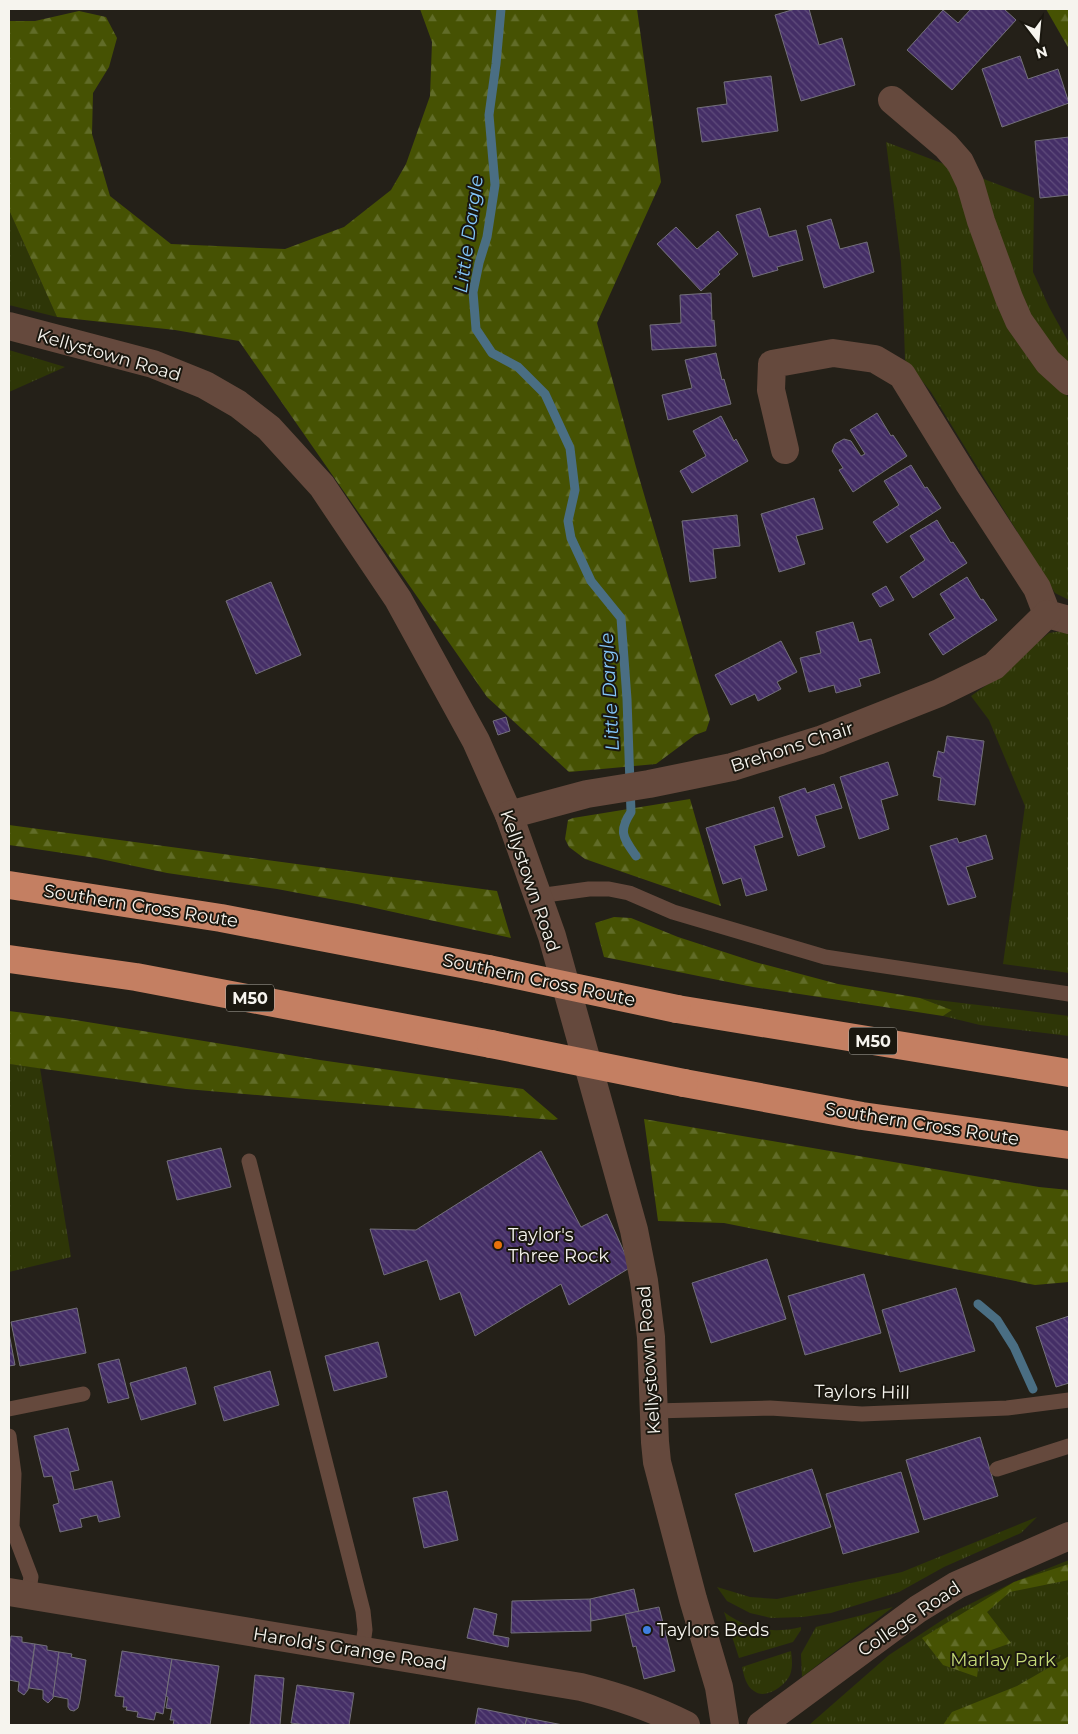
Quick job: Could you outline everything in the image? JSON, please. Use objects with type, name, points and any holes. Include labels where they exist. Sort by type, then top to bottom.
[{"type":"highway","name":"Southern Cross Route","points":[[9,885],[221,918],[488,969],[677,1009],[1069,1073]]},
{"type":"highway","name":"Southern Cross Route","points":[[9,959],[136,977],[862,1116],[1069,1145]]},
{"type":"street","points":[[892,100],[946,146],[960,162],[970,183],[981,221],[1019,321],[1048,362],[1069,381]]},
{"type":"street","name":"Kellystown Road","points":[[9,326],[153,364],[205,385],[238,404],[269,428],[322,486],[398,599],[476,741],[509,816],[552,936],[634,1230],[644,1281],[650,1338],[657,1462],[693,1599],[719,1687],[725,1725]]},
{"type":"street","name":"Brehons Chair","points":[[509,816],[564,799],[732,767],[820,740],[939,693],[994,666],[1058,617],[968,482],[902,375],[875,360],[833,354],[772,364],[771,390],[786,450]]},
{"type":"street","name":"College Road","points":[[761,1725],[918,1610],[957,1585],[1069,1536]]},
{"type":"street","name":"Harold's Grange Road","points":[[18,1593],[581,1687],[607,1693],[686,1725]]},
{"type":"lane","points":[[538,896],[589,889],[628,892],[673,912],[825,957],[1069,994]]},
{"type":"lane","points":[[249,1161],[363,1611],[365,1630],[362,1651]]},
{"type":"lane","points":[[9,1409],[83,1394]]},
{"type":"lane","name":"Taylors Hill","points":[[653,1411],[770,1408],[862,1414],[1007,1408],[1069,1400]]},
{"type":"lane","points":[[9,1436],[14,1474],[12,1527],[31,1577],[18,1593]]},
{"type":"lane","points":[[997,1469],[1069,1446]]},
{"type":"green space","points":[[420,9],[637,9],[661,182],[597,323],[636,467],[710,719],[706,731],[695,735],[656,764],[569,772],[487,697],[239,341],[175,330],[57,317],[9,210],[9,21],[35,21],[79,11],[106,17],[117,38],[109,67],[93,93],[92,134],[110,196],[171,244],[285,249],[344,227],[391,190],[406,164],[430,96],[432,42]]},
{"type":"green space","points":[[1046,9],[1069,9],[1069,49]]},
{"type":"green space","points":[[886,142],[1034,198],[1033,272],[1049,307],[1069,343],[1069,360],[1053,372],[1069,399],[1069,600],[1055,593],[931,392],[905,360],[901,262]]},
{"type":"green space","points":[[9,210],[57,317],[9,305]]},
{"type":"green space","points":[[9,350],[65,367],[9,392]]},
{"type":"green space","points":[[1062,631],[1069,634],[1069,973],[1003,964],[1025,806],[989,720],[971,696],[998,677],[1049,633]]},
{"type":"green space","points":[[690,799],[721,906],[585,859],[569,847],[565,839],[568,820],[573,818]]},
{"type":"green space","points":[[9,825],[497,891],[511,938],[357,904],[277,889],[167,873],[96,858],[9,845]]},
{"type":"green space","points":[[614,917],[631,918],[678,937],[755,962],[838,984],[920,998],[952,1010],[943,1016],[753,987],[604,957],[595,923]]},
{"type":"green space","points":[[920,998],[1069,1016],[1069,1036],[980,1025],[943,1016],[952,1010]]},
{"type":"green space","points":[[9,1011],[320,1060],[523,1089],[558,1119],[186,1089],[9,1064]]},
{"type":"green space","points":[[9,1064],[40,1068],[71,1257],[9,1272]]},
{"type":"green space","points":[[644,1119],[1039,1187],[1069,1190],[1069,1282],[1035,1285],[724,1223],[658,1221]]},
{"type":"green space","points":[[1037,1517],[1021,1533],[944,1567],[899,1592],[831,1613],[803,1617],[771,1618],[750,1613],[727,1601],[717,1587],[750,1597],[777,1599],[902,1572]]},
{"type":"green space","name":"Marlay Park","points":[[1069,1560],[1069,1725],[809,1725],[889,1655],[956,1611],[1014,1582]]},
{"type":"green space","points":[[1069,1564],[1069,1580],[1010,1592],[987,1612],[1011,1643],[980,1654],[977,1677],[943,1665],[922,1638],[1014,1582]]},
{"type":"green space","points":[[893,1607],[802,1677],[801,1654],[816,1627]]},
{"type":"green space","points":[[724,1612],[751,1627],[780,1630],[801,1627],[801,1630],[793,1642],[739,1658]]},
{"type":"green space","points":[[791,1651],[791,1672],[784,1683],[769,1693],[764,1694],[751,1689],[742,1667]]},
{"type":"green space","points":[[1069,1656],[1069,1725],[943,1725],[952,1712],[1017,1686]]},
{"type":"building","points":[[795,9],[809,9],[819,45],[842,38],[855,85],[801,101],[775,15]]},
{"type":"building","points":[[971,9],[1004,9],[1016,20],[952,90],[907,50],[943,10],[958,23]]},
{"type":"building","points":[[1020,56],[1028,79],[1058,69],[1069,103],[1002,127],[982,69]]},
{"type":"building","points":[[771,76],[778,131],[702,142],[697,108],[727,104],[724,82]]},
{"type":"building","points":[[1069,137],[1069,195],[1040,198],[1035,141]]},
{"type":"building","points":[[760,208],[769,237],[796,230],[803,260],[777,267],[778,270],[753,277],[736,215]]},
{"type":"building","points":[[831,219],[840,249],[867,242],[874,272],[824,288],[807,226]]},
{"type":"building","points":[[676,227],[697,249],[718,231],[738,254],[701,291],[657,244]]},
{"type":"building","points":[[711,293],[712,321],[714,320],[716,346],[652,350],[650,325],[681,323],[680,295]]},
{"type":"building","points":[[716,353],[722,380],[724,379],[731,404],[668,420],[662,395],[692,388],[685,360]]},
{"type":"building","points":[[877,413],[891,436],[893,435],[907,456],[853,492],[839,470],[843,468],[832,451],[835,444],[844,439],[851,441],[861,456],[865,454],[850,430]]},
{"type":"building","points":[[721,416],[734,441],[736,439],[748,461],[692,493],[680,471],[706,456],[693,431]]},
{"type":"building","points":[[911,465],[925,488],[927,487],[941,508],[887,543],[873,522],[899,505],[884,481]]},
{"type":"building","points":[[814,498],[823,529],[796,536],[805,564],[779,572],[761,514]]},
{"type":"building","points":[[737,515],[740,546],[713,549],[716,578],[690,582],[682,521]]},
{"type":"building","points":[[937,520],[951,543],[953,542],[967,563],[913,598],[900,577],[925,560],[910,536]]},
{"type":"building","points":[[967,577],[981,600],[983,599],[997,620],[943,655],[929,634],[955,618],[940,594]]},
{"type":"building","points":[[271,582],[301,655],[256,674],[226,601]]},
{"type":"building","points":[[886,586],[894,600],[880,607],[872,594]]},
{"type":"building","points":[[853,622],[859,642],[871,639],[880,673],[859,679],[861,686],[836,693],[834,685],[809,692],[800,658],[821,653],[816,632]]},
{"type":"building","points":[[781,641],[797,672],[777,682],[781,689],[758,701],[755,694],[731,705],[715,675]]},
{"type":"building","points":[[506,717],[510,731],[498,735],[493,721]]},
{"type":"building","points":[[947,736],[984,741],[975,805],[938,800],[941,778],[933,776],[938,751],[944,753]]},
{"type":"building","points":[[888,762],[898,795],[881,800],[889,829],[859,839],[840,777]]},
{"type":"building","points":[[834,784],[842,808],[815,816],[825,847],[798,856],[779,797],[805,788],[807,793]]},
{"type":"building","points":[[774,807],[783,837],[754,846],[767,890],[746,896],[741,878],[723,884],[706,828]]},
{"type":"building","points":[[986,835],[993,859],[966,867],[976,897],[948,905],[930,846],[957,838],[959,843]]},
{"type":"building","points":[[221,1148],[231,1187],[177,1200],[167,1161]]},
{"type":"building","name":"Taylor's Three Rock","points":[[541,1151],[581,1227],[607,1214],[631,1267],[569,1305],[561,1284],[475,1336],[460,1292],[440,1300],[427,1260],[384,1275],[370,1229],[416,1230]]},
{"type":"building","points":[[767,1259],[786,1319],[711,1343],[692,1283]]},
{"type":"building","points":[[864,1274],[881,1333],[805,1355],[788,1296]]},
{"type":"building","points":[[956,1288],[975,1351],[900,1372],[882,1310]]},
{"type":"building","points":[[77,1308],[86,1353],[20,1366],[11,1322]]},
{"type":"building","points":[[1069,1316],[1069,1383],[1056,1387],[1036,1327]]},
{"type":"building","points":[[9,1333],[15,1365],[9,1366]]},
{"type":"building","points":[[378,1342],[387,1377],[334,1391],[325,1356]]},
{"type":"building","points":[[119,1359],[129,1398],[108,1403],[98,1364]]},
{"type":"building","points":[[186,1367],[196,1404],[141,1420],[130,1383]]},
{"type":"building","points":[[270,1371],[279,1405],[224,1421],[214,1387]]},
{"type":"building","points":[[68,1428],[79,1470],[70,1472],[74,1490],[112,1481],[120,1517],[99,1522],[97,1515],[80,1519],[82,1527],[60,1532],[53,1505],[59,1503],[52,1476],[44,1477],[34,1436]]},
{"type":"building","points":[[980,1437],[998,1496],[924,1520],[906,1460]]},
{"type":"building","points":[[812,1469],[831,1527],[754,1552],[735,1494]]},
{"type":"building","points":[[901,1472],[919,1532],[843,1554],[826,1494]]},
{"type":"building","points":[[447,1491],[458,1540],[424,1548],[413,1498]]},
{"type":"building","points":[[634,1589],[639,1612],[591,1621],[590,1599]]},
{"type":"building","points":[[590,1599],[591,1631],[511,1633],[512,1601]]},
{"type":"building","name":"Taylors Beds","points":[[659,1607],[675,1671],[644,1679],[636,1646],[633,1647],[625,1614]]},
{"type":"building","points":[[474,1608],[497,1614],[493,1635],[509,1638],[508,1647],[467,1638]]},
{"type":"building","points":[[11,1636],[22,1637],[22,1642],[35,1644],[28,1690],[24,1695],[18,1691],[19,1682],[9,1680]]},
{"type":"building","points":[[35,1644],[47,1646],[47,1650],[59,1652],[53,1698],[48,1703],[43,1699],[43,1690],[29,1688]]},
{"type":"building","points":[[122,1651],[172,1659],[163,1714],[156,1712],[154,1720],[137,1717],[138,1712],[126,1710],[127,1707],[123,1707],[124,1697],[115,1696]]},
{"type":"building","points":[[59,1652],[72,1654],[71,1657],[86,1660],[80,1700],[78,1708],[74,1711],[68,1707],[68,1699],[53,1696]]},
{"type":"building","points":[[172,1659],[219,1666],[210,1725],[173,1725],[174,1720],[170,1720],[172,1709],[166,1708],[168,1697],[166,1696]]},
{"type":"building","points":[[255,1675],[284,1678],[280,1725],[250,1725]]},
{"type":"building","points":[[297,1685],[354,1693],[349,1725],[291,1723]]},
{"type":"building","points":[[478,1708],[527,1718],[525,1725],[475,1725]]},
{"type":"building","points":[[527,1718],[563,1725],[525,1725]]},
{"type":"waterway","name":"Little Dargle","points":[[501,9],[489,115],[495,185],[487,237],[473,292],[476,329],[492,353],[518,367],[545,394],[570,448],[575,490],[568,521],[571,538],[591,581],[621,618],[627,699],[631,812],[623,830],[625,839],[636,856]]},
{"type":"waterway","name":"Little Dargle","points":[[978,1304],[997,1320],[1014,1347],[1033,1389]]},
{"type":"place","name":"Taylor's Three Rock","points":[[498,1245]]},
{"type":"place","name":"Taylors Beds","points":[[647,1630]]}]
